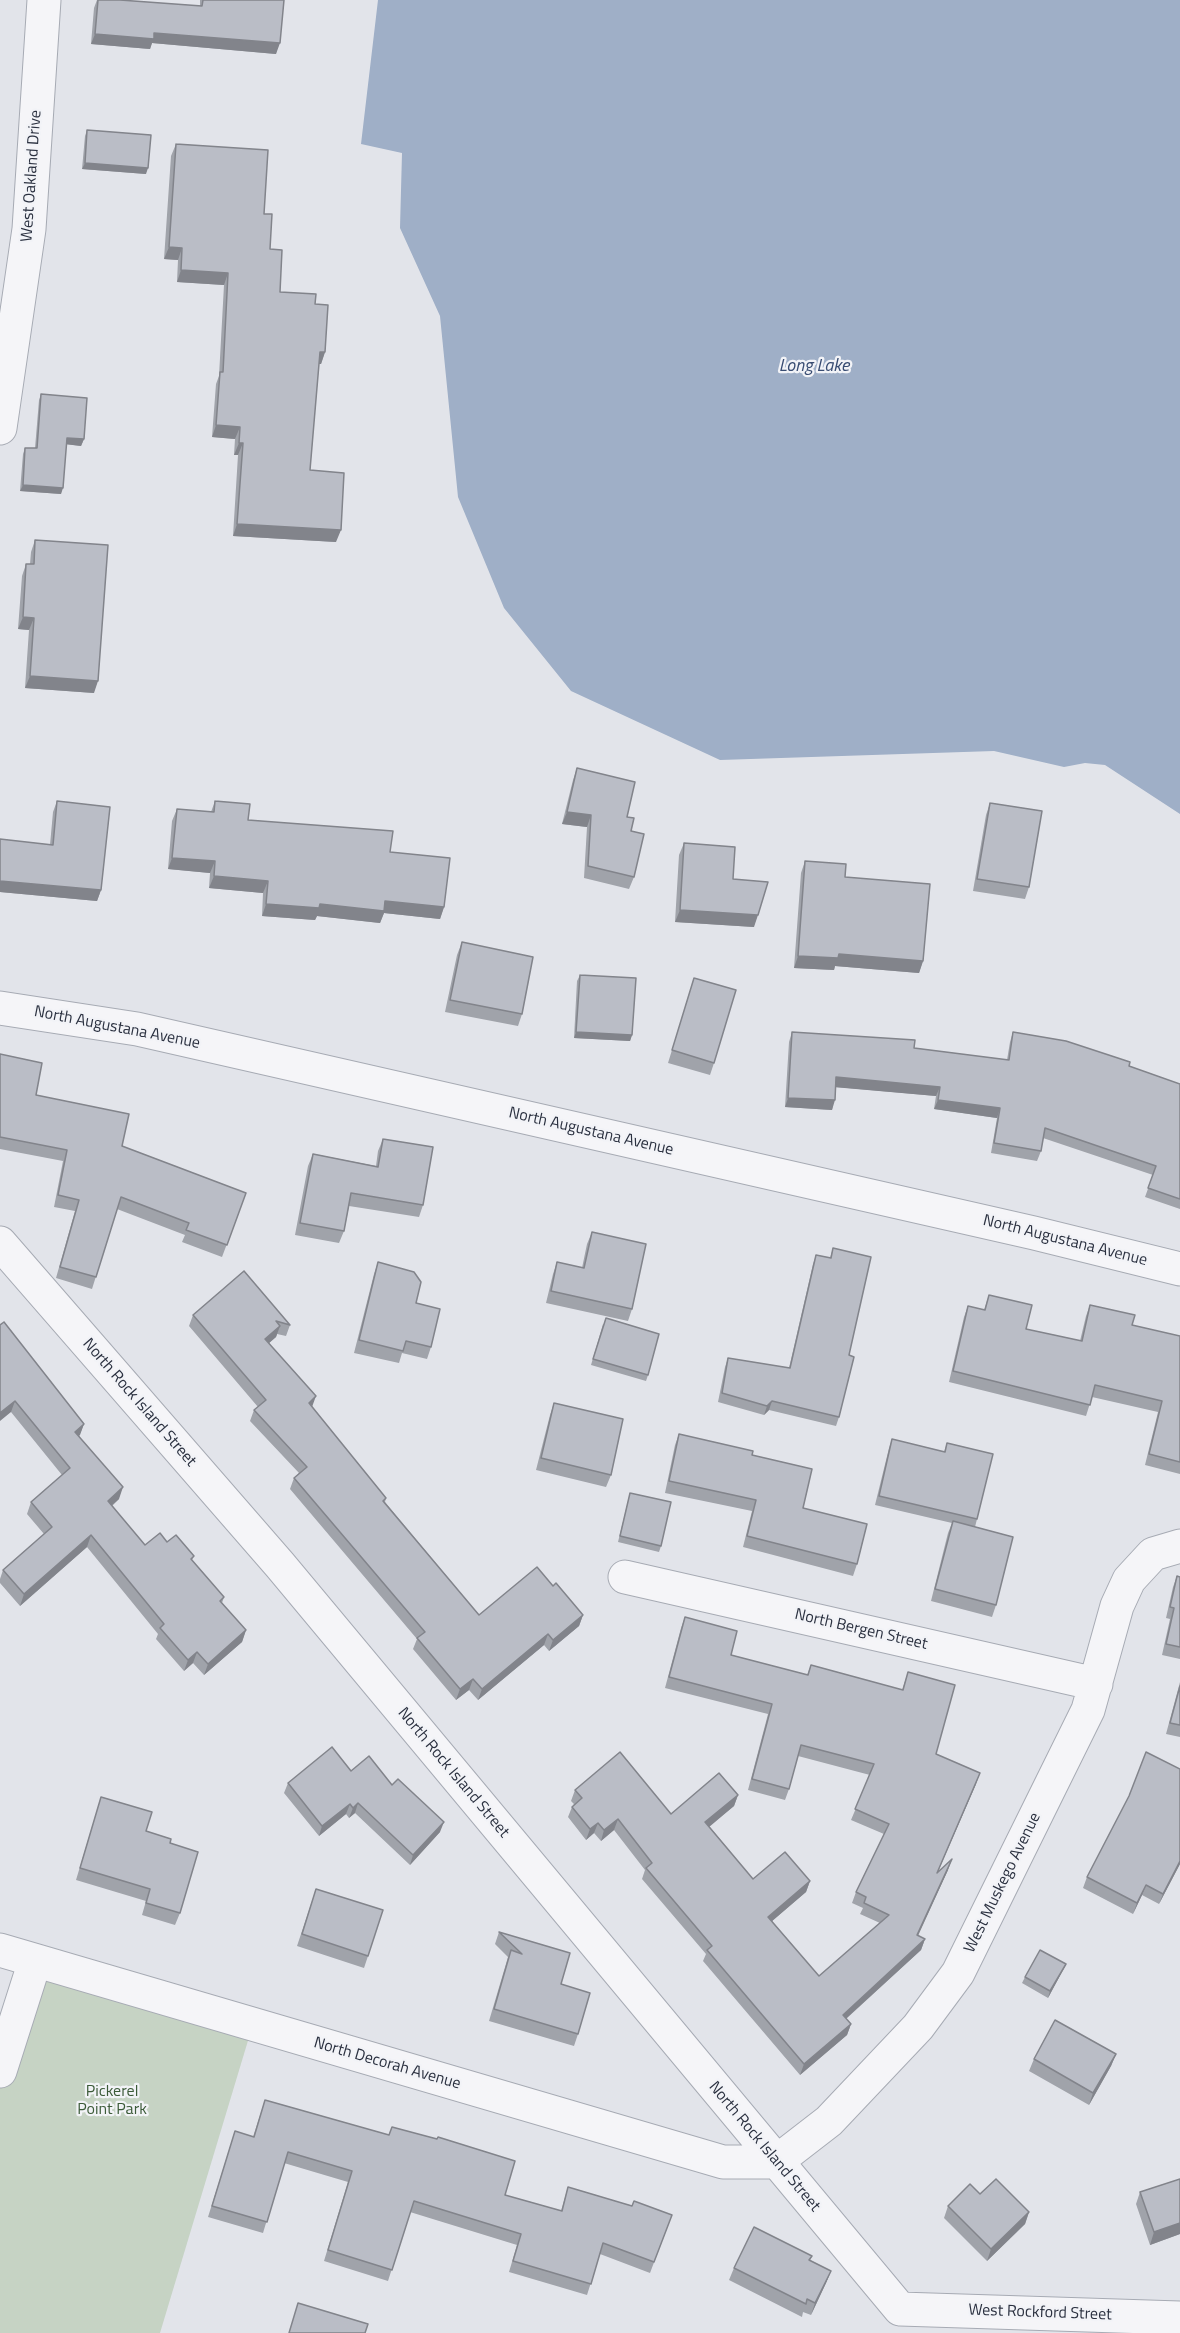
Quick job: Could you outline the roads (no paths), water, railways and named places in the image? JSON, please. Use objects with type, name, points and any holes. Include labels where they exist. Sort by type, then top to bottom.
[{"type":"street","name":"West Oakland Drive","points":[[0,428],[6,350],[30,229],[44,0]]},
{"type":"street","name":"North Augustana Avenue","points":[[0,1008],[137,1029],[1034,1233],[1180,1269]]},
{"type":"street","name":"North Rock Island Street","points":[[0,1243],[280,1565],[776,2162],[895,2321]]},
{"type":"street","name":"West Muskego Avenue","points":[[776,2162],[829,2121],[918,2027],[958,1973],[1088,1710],[1117,1606],[1129,1580],[1166,1550]]},
{"type":"street","name":"North Bergen Street","points":[[625,1576],[1096,1684]]},
{"type":"street","name":"North Decorah Avenue","points":[[0,1950],[723,2162],[776,2162]]},
{"type":"street","points":[[0,2071],[35,1960]]},
{"type":"street","name":"West Rockford Street","points":[[895,2321],[1180,2318]]},
{"type":"water","name":"Long Lake","points":[[378,0],[1180,0],[1180,814],[1105,765],[1085,763],[1064,767],[994,751],[720,760],[571,691],[504,608],[458,497],[440,316],[400,228],[402,153],[361,144]]},
{"type":"park label","name":"Pickerel Point Park","points":[[112,2101]]}]
